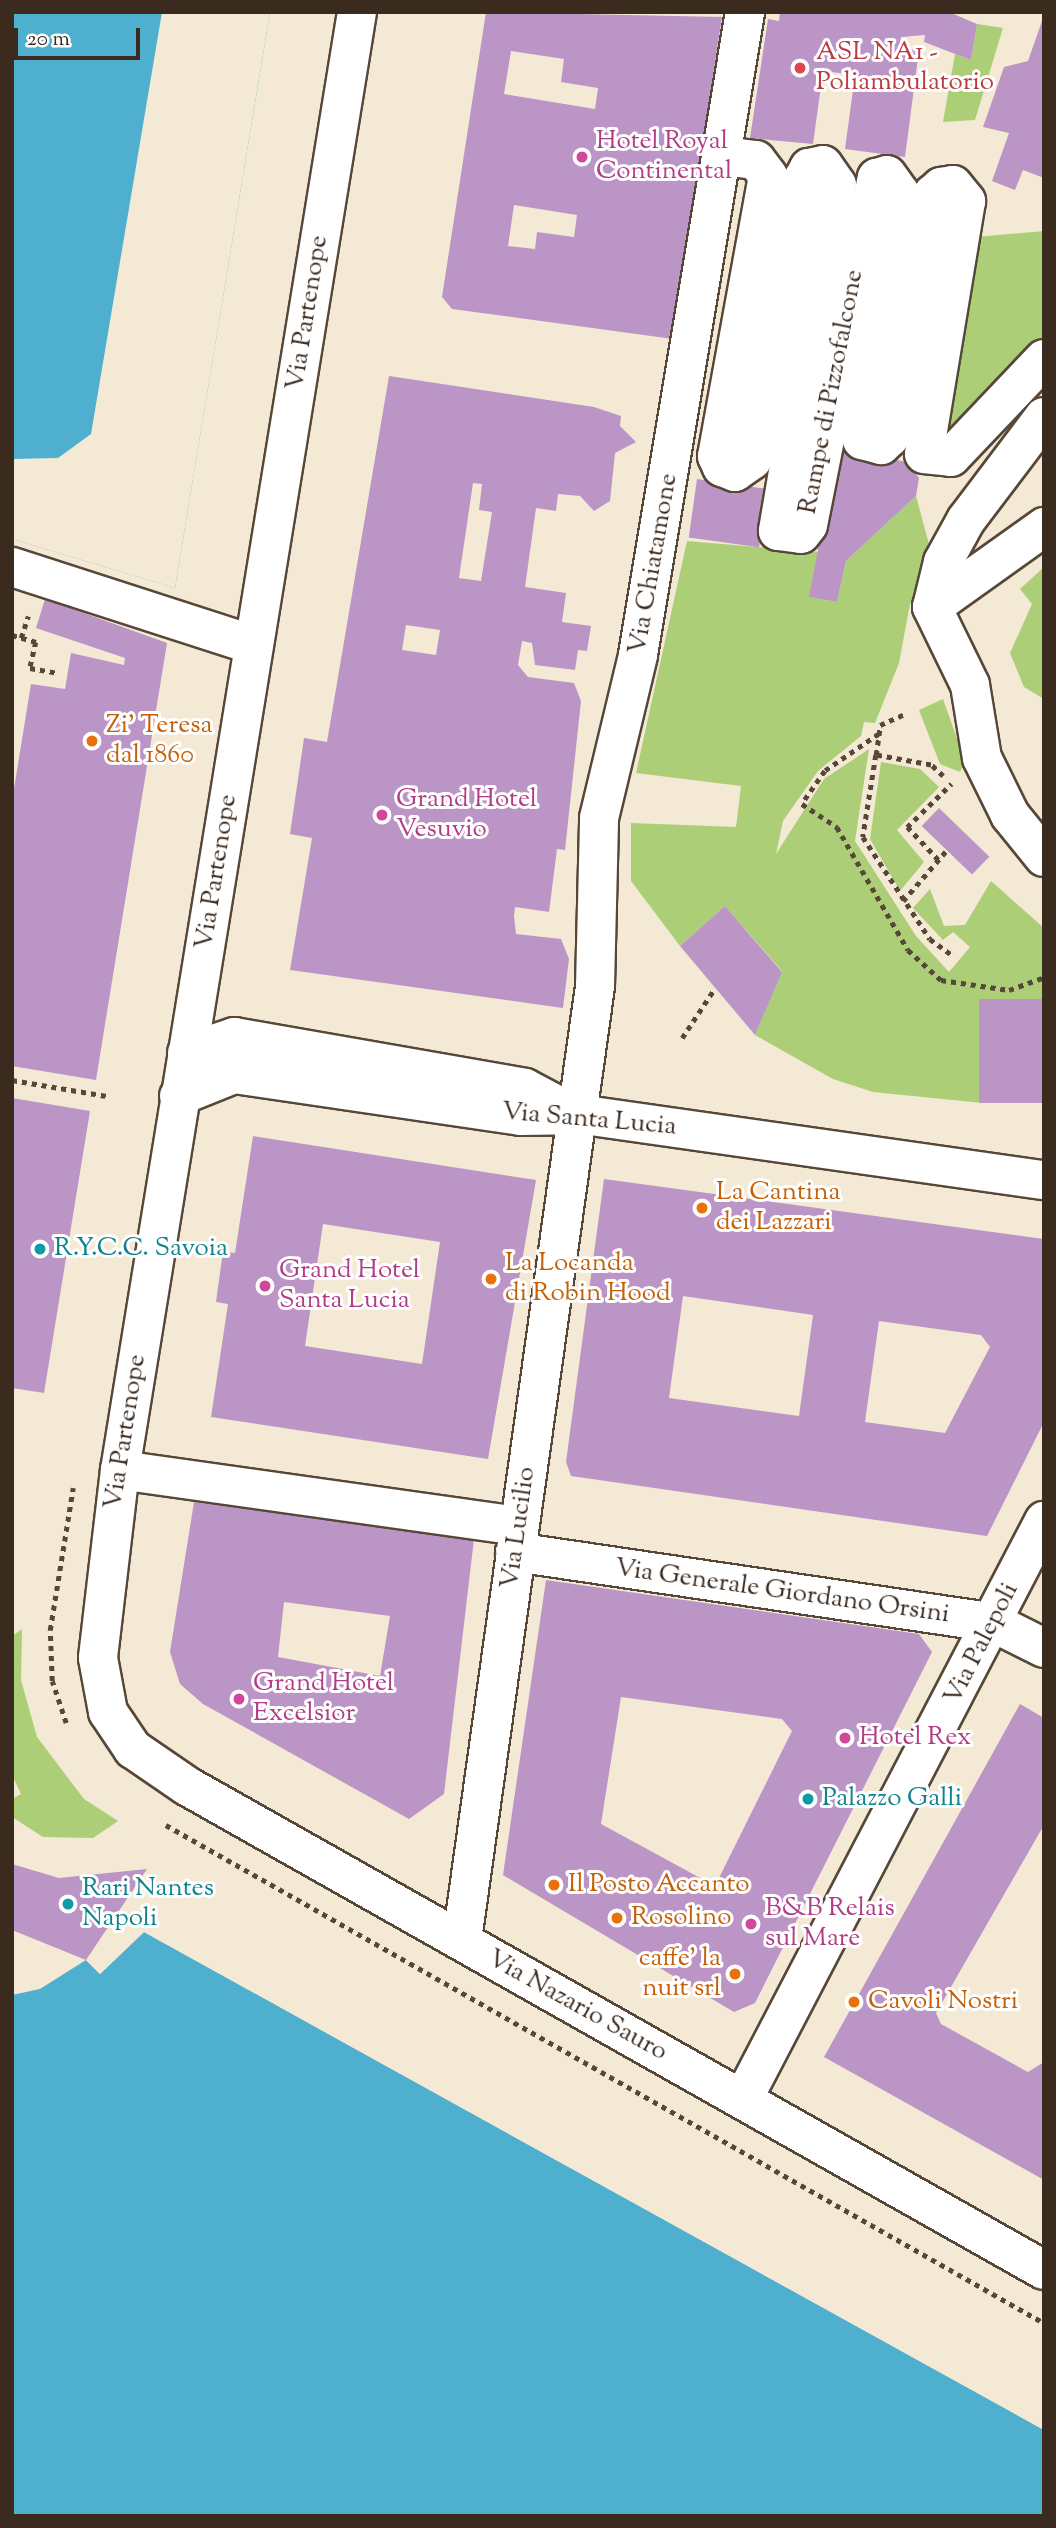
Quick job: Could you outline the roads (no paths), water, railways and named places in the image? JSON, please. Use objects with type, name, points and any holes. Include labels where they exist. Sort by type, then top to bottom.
[{"type":"street","name":"Via Partenope","points":[[120,1731],[108,1712],[98,1658],[120,1470],[358,12]]},
{"type":"street","name":"Via Chiatamone","points":[[575,1115],[596,986],[602,796],[638,654],[745,12]]},
{"type":"street","name":"Rampe di Pizzofalcone","points":[[723,156],[756,160],[768,176],[718,456],[722,467],[735,472],[752,460],[803,179],[809,168],[823,164],[837,186],[778,531],[801,534],[808,525],[877,178],[887,175],[900,193],[862,440],[881,445],[889,438],[933,194],[941,187],[953,185],[966,201],[925,454],[951,457],[1044,359]]},
{"type":"street","points":[[1044,417],[966,520],[943,562],[932,607],[970,685],[982,758],[1010,815],[1044,857]]},
{"type":"street","points":[[932,607],[1044,527]]},
{"type":"street","points":[[12,566],[254,645]]},
{"type":"street","points":[[187,1054],[234,1037],[525,1088],[575,1115]]},
{"type":"street","name":"Via Santa Lucia","points":[[179,1096],[234,1074],[521,1116],[575,1115],[1044,1180]]},
{"type":"street","name":"Via Lucilio","points":[[462,1940],[575,1115]]},
{"type":"street","name":"Via Generale Giordano Orsini","points":[[120,1470],[994,1623],[1044,1648]]},
{"type":"street","name":"Via Palepoli","points":[[743,2099],[994,1623],[1044,1521]]},
{"type":"street","name":"Via Nazario Sauro","points":[[120,1731],[133,1749],[187,1786],[1044,2270]]},
{"type":"water","points":[[12,12],[270,12],[175,588],[12,539]]},
{"type":"water","points":[[144,1932],[1044,2430],[1044,2516],[12,2516],[12,1995],[40,1989],[86,1960],[100,1974]]},
{"type":"place","name":"ASL NA1 - Poliambulatorio","points":[[800,68]]},
{"type":"place","name":"Hotel Royal Continental","points":[[582,157]]},
{"type":"place","name":"Zi' Teresa dal 1860","points":[[92,741]]},
{"type":"place","name":"Grand Hotel Vesuvio","points":[[382,815]]},
{"type":"place","name":"La Cantina dei Lazzari","points":[[702,1208]]},
{"type":"place","name":"R.Y.C.C. Savoia","points":[[40,1249]]},
{"type":"place","name":"La Locanda di Robin Hood","points":[[491,1279]]},
{"type":"place","name":"Grand Hotel Santa Lucia","points":[[265,1286]]},
{"type":"place","name":"Grand Hotel Excelsior","points":[[239,1699]]},
{"type":"place","name":"Hotel Rex","points":[[845,1738]]},
{"type":"place","name":"Palazzo Galli","points":[[808,1799]]},
{"type":"place","name":"Il Posto Accanto","points":[[554,1885]]},
{"type":"place","name":"Rari Nantes Napoli","points":[[68,1904]]},
{"type":"place","name":"Rosolino","points":[[617,1918]]},
{"type":"place","name":"B&B Relais sul Mare","points":[[751,1924]]},
{"type":"place","name":"caffe' la nuit srl","points":[[735,1974]]},
{"type":"place","name":"Cavoli Nostri","points":[[854,2002]]}]
